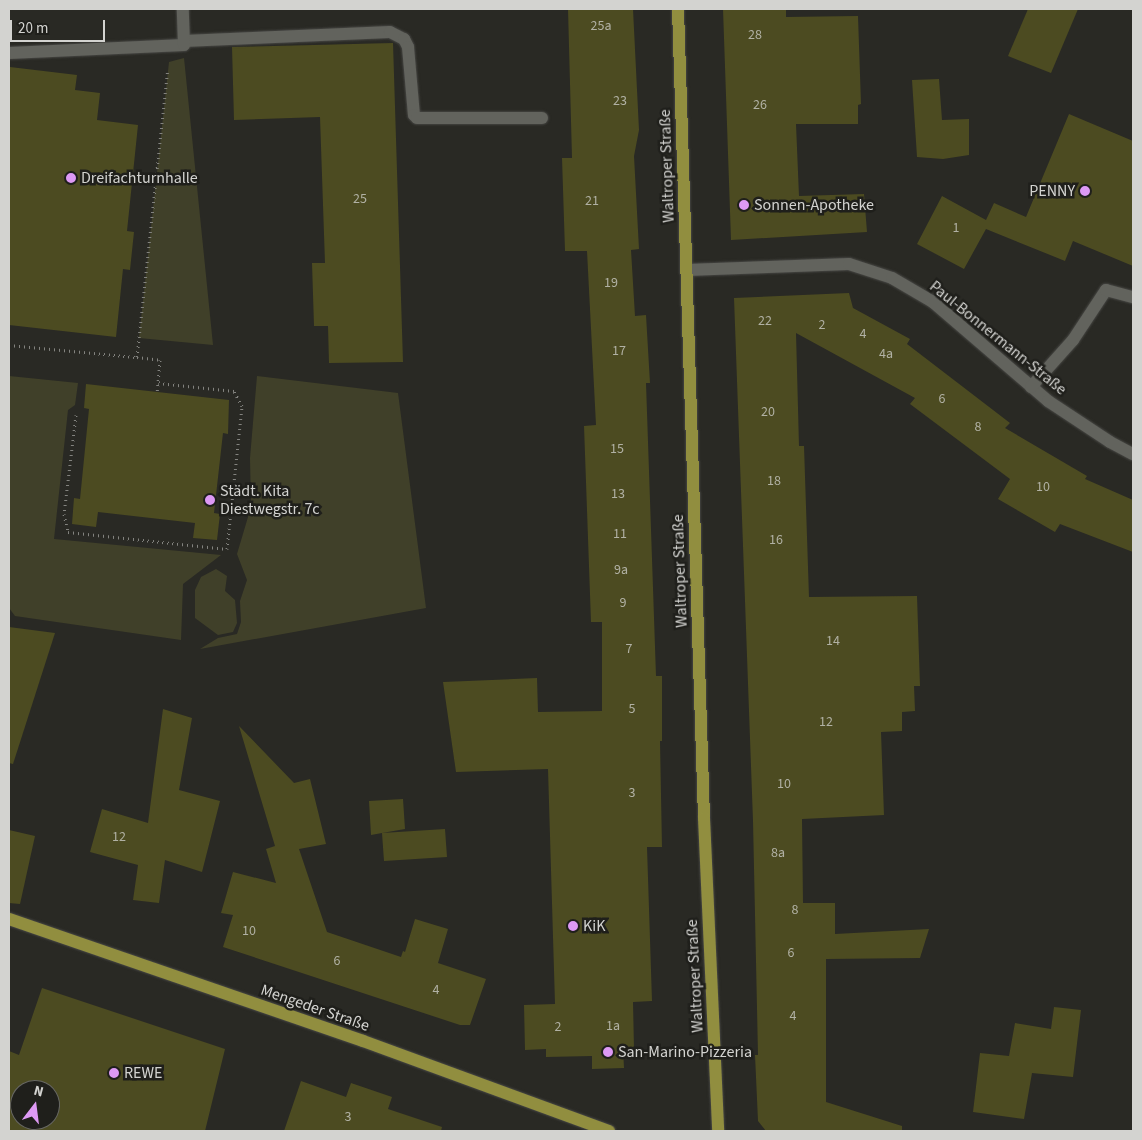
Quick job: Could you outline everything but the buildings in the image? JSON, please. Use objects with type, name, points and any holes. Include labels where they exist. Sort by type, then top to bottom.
[{"type":"main road","name":"Waltroper Straße","points":[[678,9],[704,808],[718,1131]]},
{"type":"main road","name":"Mengeder Straße","points":[[9,919],[363,1041],[609,1131]]},
{"type":"street","points":[[9,53],[184,45],[183,9]]},
{"type":"street","points":[[184,41],[390,32],[404,39],[408,47],[414,115],[417,118],[542,118]]},
{"type":"street","name":"Paul-Bonnermann-Straße","points":[[687,270],[849,264],[892,278],[933,302],[1031,387],[1110,442],[1133,454]]},
{"type":"street","points":[[1031,387],[1073,340],[1106,290],[1133,297]]},
{"type":"path","points":[[137,357],[171,46]]},
{"type":"path","points":[[9,345],[160,360],[157,392]]},
{"type":"path","points":[[76,416],[64,514],[68,532],[226,549],[242,406],[234,391],[158,383]]},
{"type":"green space","points":[[184,58],[213,345],[139,338],[169,62]]},
{"type":"green space","points":[[9,376],[78,383],[75,405],[68,410],[54,539],[221,555],[183,584],[181,640],[15,616],[9,608]]},
{"type":"green space","points":[[257,376],[398,393],[426,608],[200,649],[218,638],[237,634],[241,622],[240,601],[247,580],[237,554],[251,507],[250,458]]},
{"type":"green space","points":[[216,569],[227,576],[225,591],[235,600],[237,623],[233,632],[218,635],[195,618],[195,590],[201,577]]},
{"type":"place","name":"Dreifachturnhalle","points":[[71,178]]},
{"type":"place","name":"PENNY","points":[[1085,191]]},
{"type":"place","name":"Sonnen-Apotheke","points":[[744,205]]},
{"type":"place","name":"Städt. Kita Diestwegstr. 7c","points":[[210,500]]},
{"type":"place","name":"KiK","points":[[573,926]]},
{"type":"place","name":"San-Marino-Pizzeria","points":[[608,1052]]},
{"type":"place","name":"REWE","points":[[114,1073]]}]
